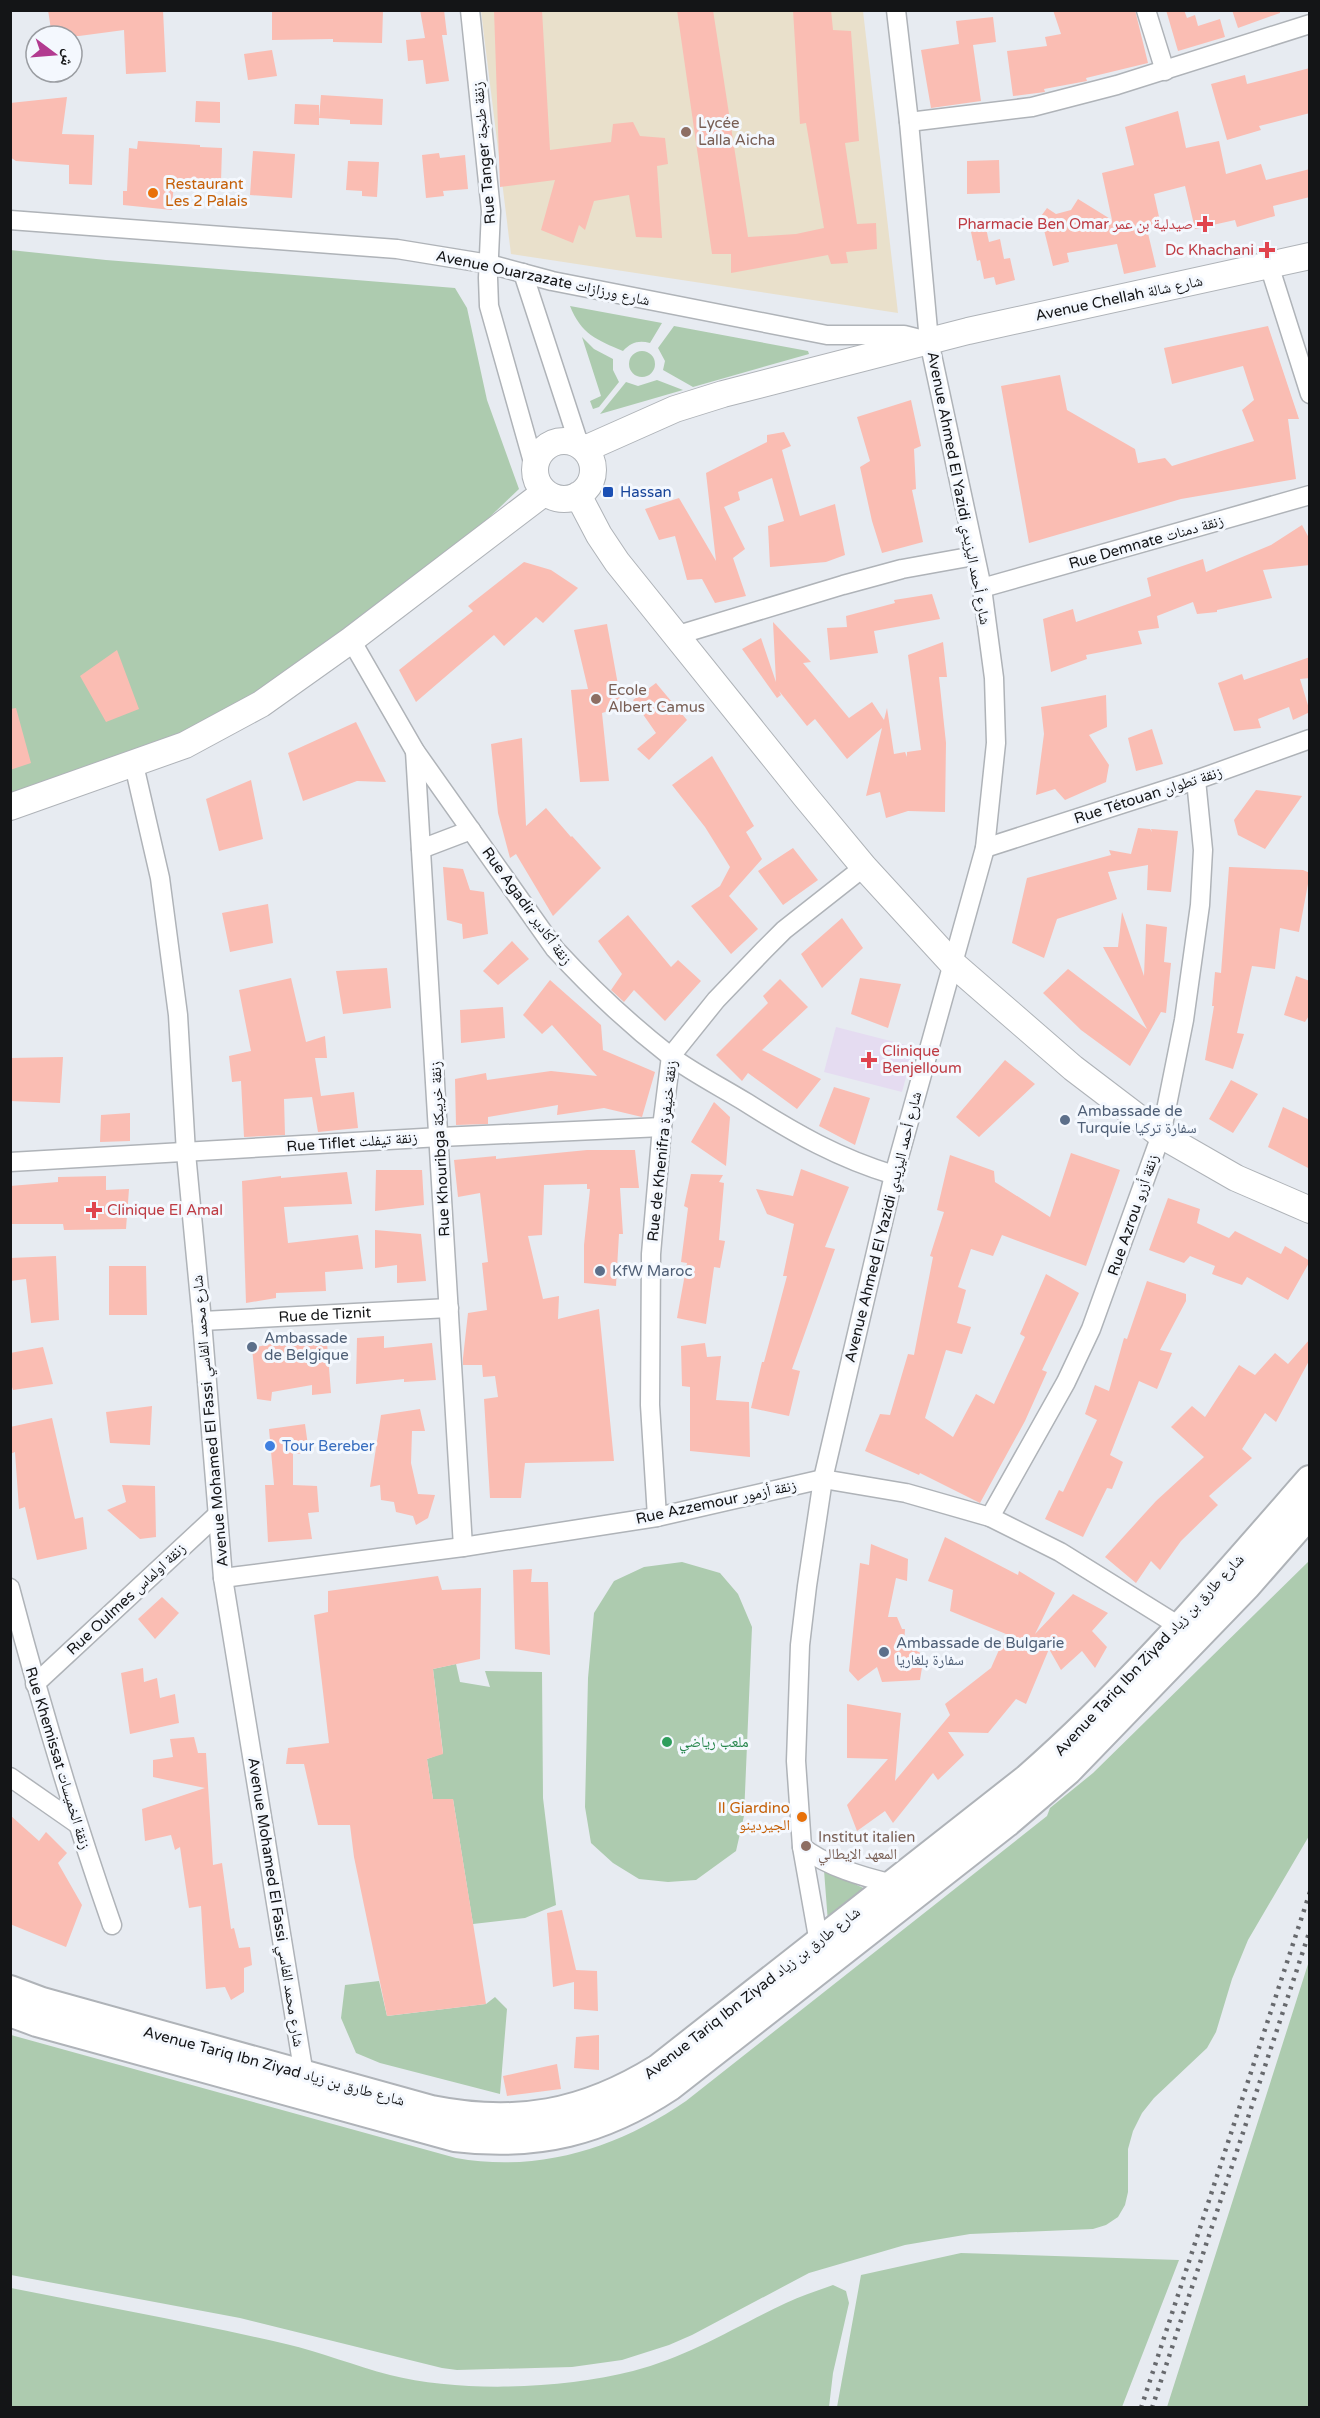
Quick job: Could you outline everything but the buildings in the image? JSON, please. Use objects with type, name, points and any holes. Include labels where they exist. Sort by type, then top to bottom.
[{"type":"main road","name":"Avenue Tariq Ibn Ziyad شارع طارق بن زياد","points":[[10,1989],[42,2002],[457,2115],[509,2118],[561,2112],[611,2095],[658,2069],[1056,1754],[1084,1728],[1179,1626],[1310,1480]]},
{"type":"main road","name":"Avenue Tariq Ibn Ziyad شارع طارق بن زياد","points":[[10,2012],[60,2028],[455,2137],[483,2140],[540,2139],[595,2125],[646,2102],[670,2086],[1038,1797],[1098,1742],[1258,1572],[1310,1513]]},
{"type":"main road","points":[[1258,1572],[1310,1537]]},
{"type":"street","name":"Rue Tanger زنقة طنجة","points":[[470,10],[491,211],[489,306],[535,469]]},
{"type":"street","name":"Avenue Ahmed El Yazidi شارع أحمد اليزيدي","points":[[819,1943],[802,1847],[796,1761],[800,1645],[807,1586],[823,1479],[894,1175],[985,848],[993,787],[996,725],[994,678],[982,588],[929,341],[909,122],[896,10]]},
{"type":"street","points":[[1146,10],[1165,71]]},
{"type":"street","points":[[909,122],[1032,107],[1165,71],[1310,24]]},
{"type":"street","name":"Avenue Ouarzazate شارع ورزازات","points":[[10,220],[362,246],[489,264],[562,283],[827,335],[904,335],[929,341]]},
{"type":"street","name":"Avenue Chellah شارع شالة","points":[[582,446],[705,399],[929,341],[1310,256]]},
{"type":"street","points":[[1269,265],[1310,394]]},
{"type":"street","points":[[523,273],[582,446],[591,458],[593,469],[592,479],[587,488],[578,495],[561,499],[545,492],[537,481],[535,469],[538,457],[545,447],[555,441],[567,440],[582,446]]},
{"type":"street","points":[[10,807],[134,765],[185,745],[261,704],[351,640],[545,492]]},
{"type":"street","points":[[578,495],[607,549],[864,867],[952,963],[1073,1068],[1161,1135],[1236,1178],[1310,1210]]},
{"type":"street","name":"Rue Demnate زنقة دمنات","points":[[982,588],[1310,495]]},
{"type":"street","points":[[678,635],[902,569],[974,556]]},
{"type":"street","name":"Rue Agadir زنقة أكادير","points":[[351,640],[415,751],[555,949],[609,1004],[670,1056],[832,1153],[894,1175]]},
{"type":"street","name":"Rue Tétouan زنقة تطوان","points":[[985,848],[1196,780],[1310,739]]},
{"type":"street","name":"Rue Khouribga زنقة خريبكة","points":[[415,751],[463,1546]]},
{"type":"street","name":"Avenue Mohamed El Fassi شارع محمد الفاسي","points":[[134,765],[160,878],[178,1015],[186,1153],[223,1578],[304,2075]]},
{"type":"street","name":"Rue Azrou زنقة أزرو","points":[[990,1516],[1066,1382],[1091,1329],[1161,1135],[1184,1020],[1200,905],[1203,850],[1196,780]]},
{"type":"street","points":[[421,849],[471,830]]},
{"type":"street","name":"Rue de Khenifra زنقة خنيفرة","points":[[657,1516],[650,1405],[651,1254],[670,1056],[716,1000],[784,930],[864,867]]},
{"type":"street","name":"Rue Tiflet زنقة تيفلت","points":[[10,1162],[440,1137],[662,1127]]},
{"type":"street","name":"Rue de Tiznit","points":[[202,1321],[448,1308]]},
{"type":"street","name":"Rue Azzemour زنقة أزمور","points":[[223,1578],[463,1546],[657,1516],[823,1479],[906,1493],[990,1516],[1060,1552],[1179,1626]]},
{"type":"street","name":"Rue Oulmes زنقة اولماس","points":[[35,1684],[217,1515]]},
{"type":"street","name":"Rue Khemissat زنقة الخميسات","points":[[10,1588],[35,1684],[76,1823],[112,1925]]},
{"type":"street","points":[[10,1777],[76,1823]]},
{"type":"street","points":[[802,1847],[815,1857],[846,1871],[894,1884]]},
{"type":"shaded area","name":"Lycée Lalla Aicha","points":[[481,11],[863,11],[898,313],[511,254]]},
{"type":"shaded area","name":"Clinique Benjelloum","points":[[836,1027],[914,1047],[902,1092],[824,1072]]},
{"type":"green space","points":[[10,250],[455,288],[467,308],[487,400],[519,489],[473,533],[297,668],[227,715],[11,799]]},
{"type":"green space","points":[[570,306],[662,323],[650,343],[635,342],[623,351],[585,330],[574,316]]},
{"type":"green space","points":[[674,326],[808,351],[809,354],[693,387],[663,370],[665,361],[658,348]]},
{"type":"green space","points":[[582,337],[594,349],[613,359],[613,370],[619,382],[599,407],[593,409],[590,401],[601,396]]},
{"type":"green space","points":[[642,351],[651,355],[655,364],[651,373],[642,377],[633,373],[629,364],[633,355]]},
{"type":"green space","points":[[657,380],[683,390],[600,414],[626,382],[638,386]]},
{"type":"green space","points":[[1309,1561],[1309,1836],[1248,1940],[1232,1979],[1216,2032],[1207,2048],[1154,2098],[1142,2113],[1133,2131],[1128,2149],[1128,2192],[1125,2205],[1118,2217],[1106,2225],[1093,2229],[970,2234],[905,2245],[809,2273],[669,2345],[622,2360],[572,2367],[457,2370],[442,2368],[240,2318],[11,2275],[11,2035],[456,2158],[487,2162],[517,2162],[577,2153],[605,2144],[660,2118],[686,2101],[1047,1816],[1050,1808],[1093,1773]]},
{"type":"green space","name":"ملعب رياضي","points":[[682,1562],[720,1573],[738,1594],[752,1627],[744,1816],[736,1851],[696,1880],[668,1882],[639,1879],[613,1863],[591,1843],[585,1807],[588,1678],[594,1613],[614,1581],[644,1567]]},
{"type":"green space","points":[[456,1664],[460,1682],[490,1687],[485,1671],[542,1672],[543,1798],[556,1905],[525,1918],[473,1924],[453,1799],[433,1799],[427,1759],[443,1753],[433,1669]]},
{"type":"green space","points":[[824,1870],[870,1891],[828,1923]]},
{"type":"green space","points":[[1309,1961],[1309,2407],[1167,2407]]},
{"type":"green space","points":[[379,1981],[387,2016],[486,2004],[495,1997],[507,2009],[500,2094],[380,2063],[356,2053],[341,2018],[345,1985]]},
{"type":"green space","points":[[961,2253],[1179,2260],[1122,2407],[837,2407],[861,2275]]},
{"type":"green space","points":[[833,2285],[846,2291],[849,2303],[833,2373],[829,2407],[11,2407],[11,2288],[286,2344],[418,2381],[512,2386],[575,2382],[653,2365],[692,2350],[792,2300]]},
{"type":"railway","points":[[1141,2408],[1310,1892]]},
{"type":"railway","points":[[1152,2408],[1310,1930]]},
{"type":"place","name":"Lycée Lalla Aicha","points":[[686,132]]},
{"type":"place","name":"Restaurant Les 2 Palais","points":[[153,193]]},
{"type":"place","name":"Pharmacie Ben Omar صيدلية بن عمر","points":[[1205,224]]},
{"type":"place","name":"Dc Khachani","points":[[1267,250]]},
{"type":"place","name":"Hassan","points":[[608,492]]},
{"type":"place","name":"Ecole Albert Camus","points":[[596,699]]},
{"type":"place","name":"Clinique Benjelloum","points":[[869,1060]]},
{"type":"place","name":"Ambassade de Turquie سفارة تركيا","points":[[1065,1120]]},
{"type":"place","name":"Clinique El Amal","points":[[94,1210]]},
{"type":"place","name":"KfW Maroc","points":[[600,1271]]},
{"type":"place","name":"Ambassade de Belgique","points":[[252,1347]]},
{"type":"place","name":"Tour Bereber","points":[[270,1446]]},
{"type":"place","name":"Ambassade de Bulgarie سفارة بلغاريا","points":[[884,1652]]},
{"type":"place","name":"ملعب رياضي","points":[[667,1742]]},
{"type":"place","name":"Il Giardino الجيردينو","points":[[802,1817]]},
{"type":"place","name":"Institut italien المعهد الإيطالي","points":[[806,1846]]}]
